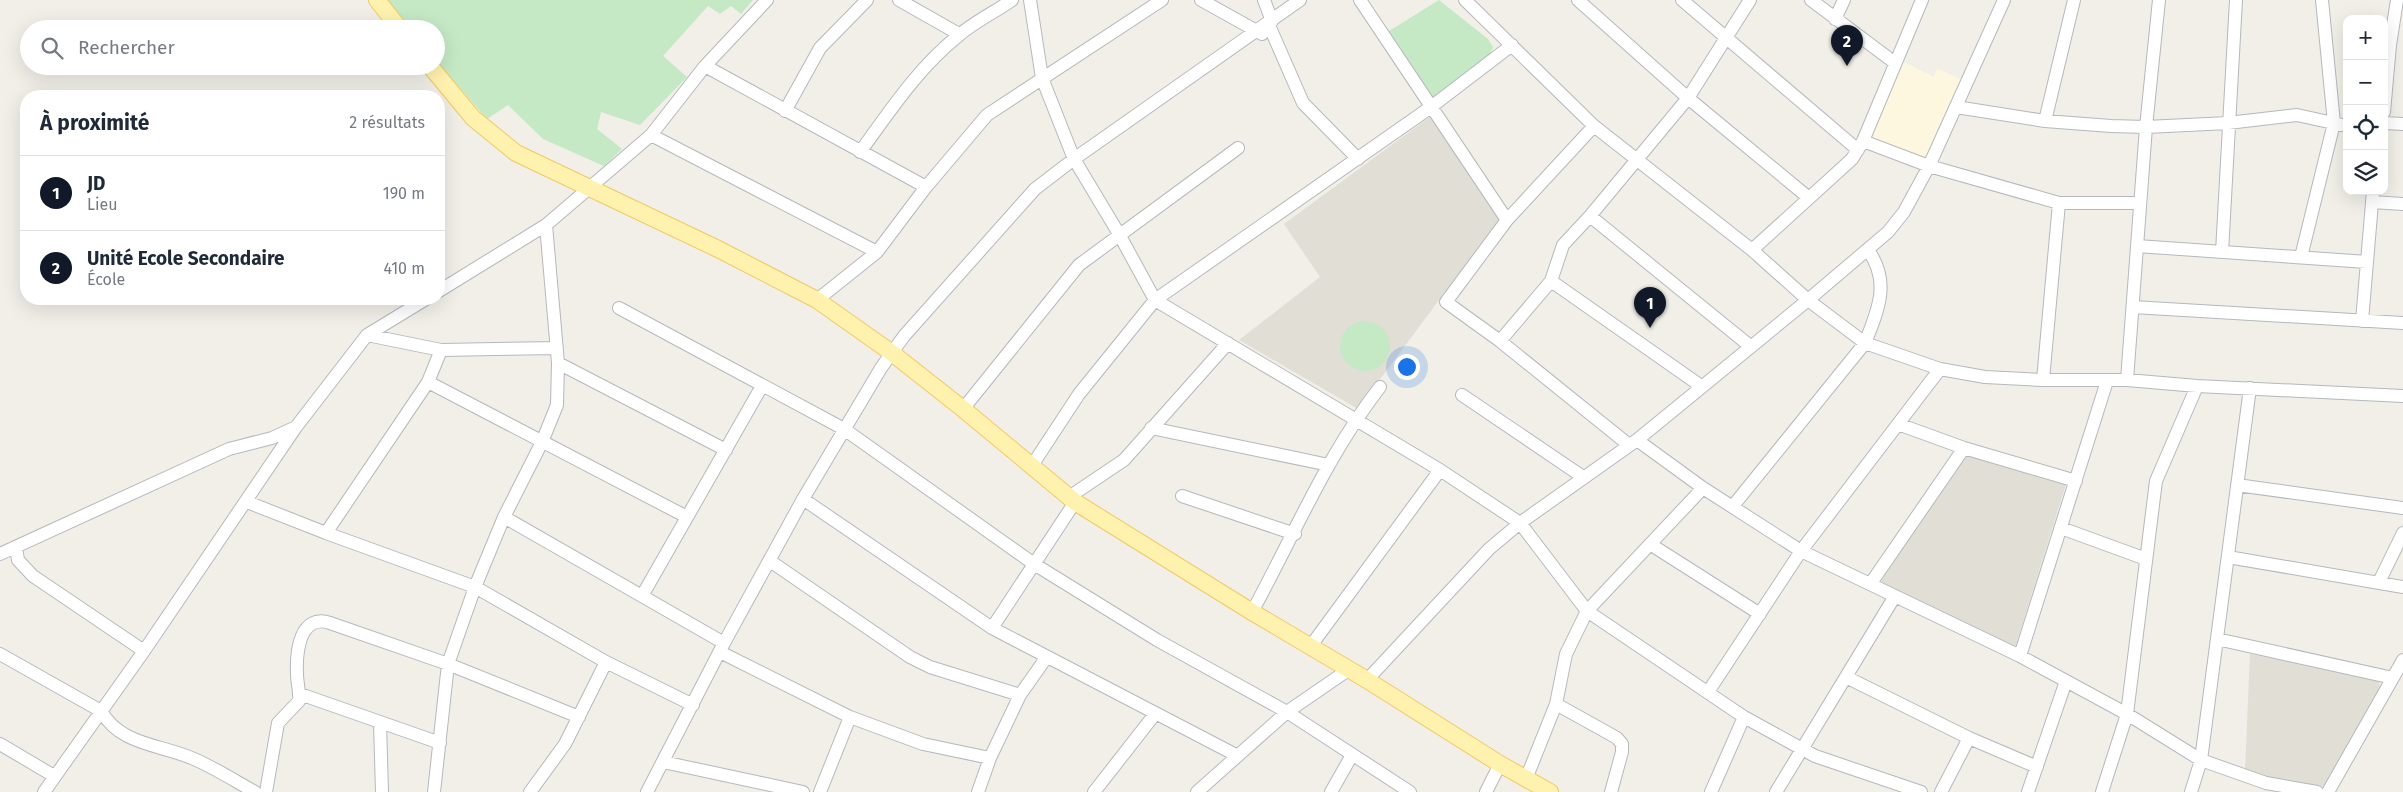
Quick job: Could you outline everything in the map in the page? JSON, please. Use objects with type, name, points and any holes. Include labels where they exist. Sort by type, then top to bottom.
[{"type":"main road","points":[[377,0],[393,20]]},
{"type":"main road","points":[[437,75],[473,118],[498,140],[522,156],[727,254],[817,300],[892,353],[963,409],[1072,500],[1252,612],[1367,680],[1500,764],[1550,792]]},
{"type":"street","points":[[445,286],[546,225],[651,135],[704,66],[767,0]]},
{"type":"street","points":[[785,111],[820,48],[867,0]]},
{"type":"street","points":[[899,0],[959,34]]},
{"type":"street","points":[[860,152],[913,79],[959,34],[1012,0]]},
{"type":"street","points":[[1030,0],[1042,78],[1074,159],[1119,234],[1155,300],[1440,470],[1520,523],[1587,612],[1744,717],[1802,749],[1851,770],[1921,792]]},
{"type":"street","points":[[817,300],[877,252],[926,187],[986,114],[1162,0]]},
{"type":"street","points":[[1201,0],[1277,42]]},
{"type":"street","points":[[1264,0],[1277,42],[1303,103],[1358,159]]},
{"type":"street","points":[[647,792],[694,705],[722,647],[803,498],[844,429],[904,336],[1035,189],[1074,159],[1300,0]]},
{"type":"street","points":[[1360,0],[1508,220]]},
{"type":"street","points":[[1465,0],[1594,126],[1752,250],[1808,300],[1865,343],[1940,369],[1985,377],[2043,380],[2127,380],[2197,386],[2403,396]]},
{"type":"street","points":[[1578,0],[1688,98],[1809,198]]},
{"type":"street","points":[[1682,0],[1860,145],[2059,203],[2140,203]]},
{"type":"street","points":[[1500,341],[1550,281],[1563,245],[1590,216],[1688,98],[1750,0]]},
{"type":"street","points":[[1811,0],[1895,63]]},
{"type":"street","points":[[1835,19],[1844,0]]},
{"type":"street","points":[[1752,250],[1839,173],[1860,145],[1922,0]]},
{"type":"street","points":[[1367,680],[1479,558],[1520,523],[1633,442],[1808,300],[1888,232],[1904,212],[1929,166],[2004,0]]},
{"type":"street","points":[[2045,121],[2074,0]]},
{"type":"street","points":[[2127,380],[2146,127],[2159,0]]},
{"type":"street","points":[[2222,252],[2236,0]]},
{"type":"street","points":[[2301,257],[2334,123],[2322,0]]},
{"type":"street","points":[[2385,105],[2390,45],[2398,0]]},
{"type":"street","points":[[1031,467],[1079,394],[1155,300],[1431,107],[1512,45]]},
{"type":"street","points":[[704,66],[926,187]]},
{"type":"street","points":[[1956,107],[2045,121],[2146,127],[2228,123],[2297,116],[2343,125]]},
{"type":"street","points":[[2388,123],[2403,124]]},
{"type":"street","points":[[1594,126],[1508,220],[1446,302],[1633,442],[1801,551],[2020,656],[2127,714],[2202,760],[2264,788],[2317,792]]},
{"type":"street","points":[[651,135],[877,252]]},
{"type":"street","points":[[963,409],[1079,265],[1238,148]]},
{"type":"street","points":[[2362,320],[2373,197],[2403,204]]},
{"type":"street","points":[[2043,380],[2059,203]]},
{"type":"street","points":[[1590,216],[1750,346]]},
{"type":"street","points":[[434,792],[448,664],[475,587],[504,517],[542,442],[557,405],[558,363],[546,225]]},
{"type":"street","points":[[2137,246],[2367,262]]},
{"type":"street","points":[[1733,506],[1865,343],[1876,314],[1881,273],[1878,263],[1868,250]]},
{"type":"street","points":[[1550,281],[1701,386]]},
{"type":"street","points":[[44,792],[247,502],[296,427],[367,335],[416,305]]},
{"type":"street","points":[[619,308],[844,429],[1034,564],[1157,640],[1287,712],[1410,792]]},
{"type":"street","points":[[2132,308],[2403,322]]},
{"type":"street","points":[[367,335],[441,350],[557,348]]},
{"type":"street","points":[[992,628],[1034,564],[1072,500],[1124,460],[1228,343]]},
{"type":"street","points":[[326,533],[428,382],[441,350]]},
{"type":"street","points":[[558,363],[726,450]]},
{"type":"street","points":[[1708,692],[1801,551],[1940,369]]},
{"type":"street","points":[[2020,656],[2108,381]]},
{"type":"street","points":[[428,382],[687,517]]},
{"type":"street","points":[[642,596],[762,386]]},
{"type":"street","points":[[2102,792],[2127,714],[2156,481],[2197,386]]},
{"type":"street","points":[[1252,612],[1355,419],[1380,387]]},
{"type":"street","points":[[2191,792],[2202,760],[2250,388]]},
{"type":"street","points":[[1462,395],[1583,477]]},
{"type":"street","points":[[1898,424],[1964,448],[2076,480]]},
{"type":"street","points":[[0,554],[229,449],[272,438],[296,427]]},
{"type":"street","points":[[1151,428],[1329,465]]},
{"type":"street","points":[[1871,583],[1964,448]]},
{"type":"street","points":[[1310,647],[1440,470]]},
{"type":"street","points":[[2237,485],[2403,508]]},
{"type":"street","points":[[1526,779],[1556,704],[1566,654],[1587,612],[1703,488]]},
{"type":"street","points":[[1182,496],[1295,534]]},
{"type":"street","points":[[803,498],[992,628],[1046,658],[1236,755]]},
{"type":"street","points":[[247,502],[475,587],[606,662],[694,705]]},
{"type":"street","points":[[504,517],[642,596],[722,647],[850,717],[922,744],[990,758]]},
{"type":"street","points":[[2060,528],[2146,559]]},
{"type":"street","points":[[2378,582],[2403,533]]},
{"type":"street","points":[[1650,544],[1760,614]]},
{"type":"street","points":[[16,548],[18,560],[33,576],[144,651]]},
{"type":"street","points":[[2228,557],[2403,587]]},
{"type":"street","points":[[770,561],[910,658],[930,667],[1020,695]]},
{"type":"street","points":[[1776,792],[1895,596]]},
{"type":"street","points":[[266,792],[278,723],[296,706],[300,694],[297,674],[302,635],[308,625],[314,621],[330,623],[448,664],[579,717]]},
{"type":"street","points":[[2217,639],[2400,668],[2328,792]]},
{"type":"street","points":[[0,654],[101,711],[116,730],[130,738],[146,745],[194,759],[255,792]]},
{"type":"street","points":[[978,792],[990,758],[1020,695],[1046,658]]},
{"type":"street","points":[[530,792],[556,757],[579,717],[606,662]]},
{"type":"street","points":[[1196,792],[1287,712],[1348,670]]},
{"type":"street","points":[[1846,677],[1968,738],[2037,767]]},
{"type":"street","points":[[2028,792],[2066,681]]},
{"type":"street","points":[[300,694],[440,742]]},
{"type":"street","points":[[1556,704],[1617,738],[1622,744],[1611,792]]},
{"type":"street","points":[[1094,792],[1155,714]]},
{"type":"street","points":[[820,792],[850,717]]},
{"type":"street","points":[[1711,792],[1744,717]]},
{"type":"street","points":[[380,723],[382,792]]},
{"type":"street","points":[[1940,792],[1968,738]]},
{"type":"street","points":[[0,744],[54,776]]},
{"type":"street","points":[[1331,792],[1352,755]]},
{"type":"street","points":[[664,762],[803,792]]},
{"type":"street","points":[[1486,792],[1500,764]]},
{"type":"shaded area","points":[[1903,62],[1934,77],[1937,69],[1966,81],[1928,161],[1866,140]]},
{"type":"shaded area","points":[[1431,116],[1500,218],[1358,409],[1239,340],[1320,277],[1284,224]]},
{"type":"shaded area","points":[[1966,454],[2066,484],[2015,648],[1878,582]]},
{"type":"shaded area","points":[[2250,654],[2327,667],[2379,680],[2380,687],[2326,785],[2317,787],[2245,772]]},
{"type":"green space","points":[[382,0],[753,0],[741,14],[731,6],[720,14],[708,6],[663,56],[687,77],[640,125],[601,112],[597,129],[622,149],[604,166],[543,139],[508,105],[487,119],[453,80],[444,75],[445,20],[398,20]]},
{"type":"green space","points":[[1439,0],[1488,39],[1493,47],[1489,56],[1433,98],[1389,31]]},
{"type":"green space","points":[[1360,321],[1370,321],[1383,328],[1390,341],[1390,351],[1383,364],[1370,371],[1360,371],[1351,367],[1344,360],[1340,351],[1340,341],[1344,332],[1351,325]]},
{"type":"place","name":"Unité Ecole Secondaire","points":[[1847,66]]},
{"type":"place","name":"JD","points":[[1650,328]]}]
